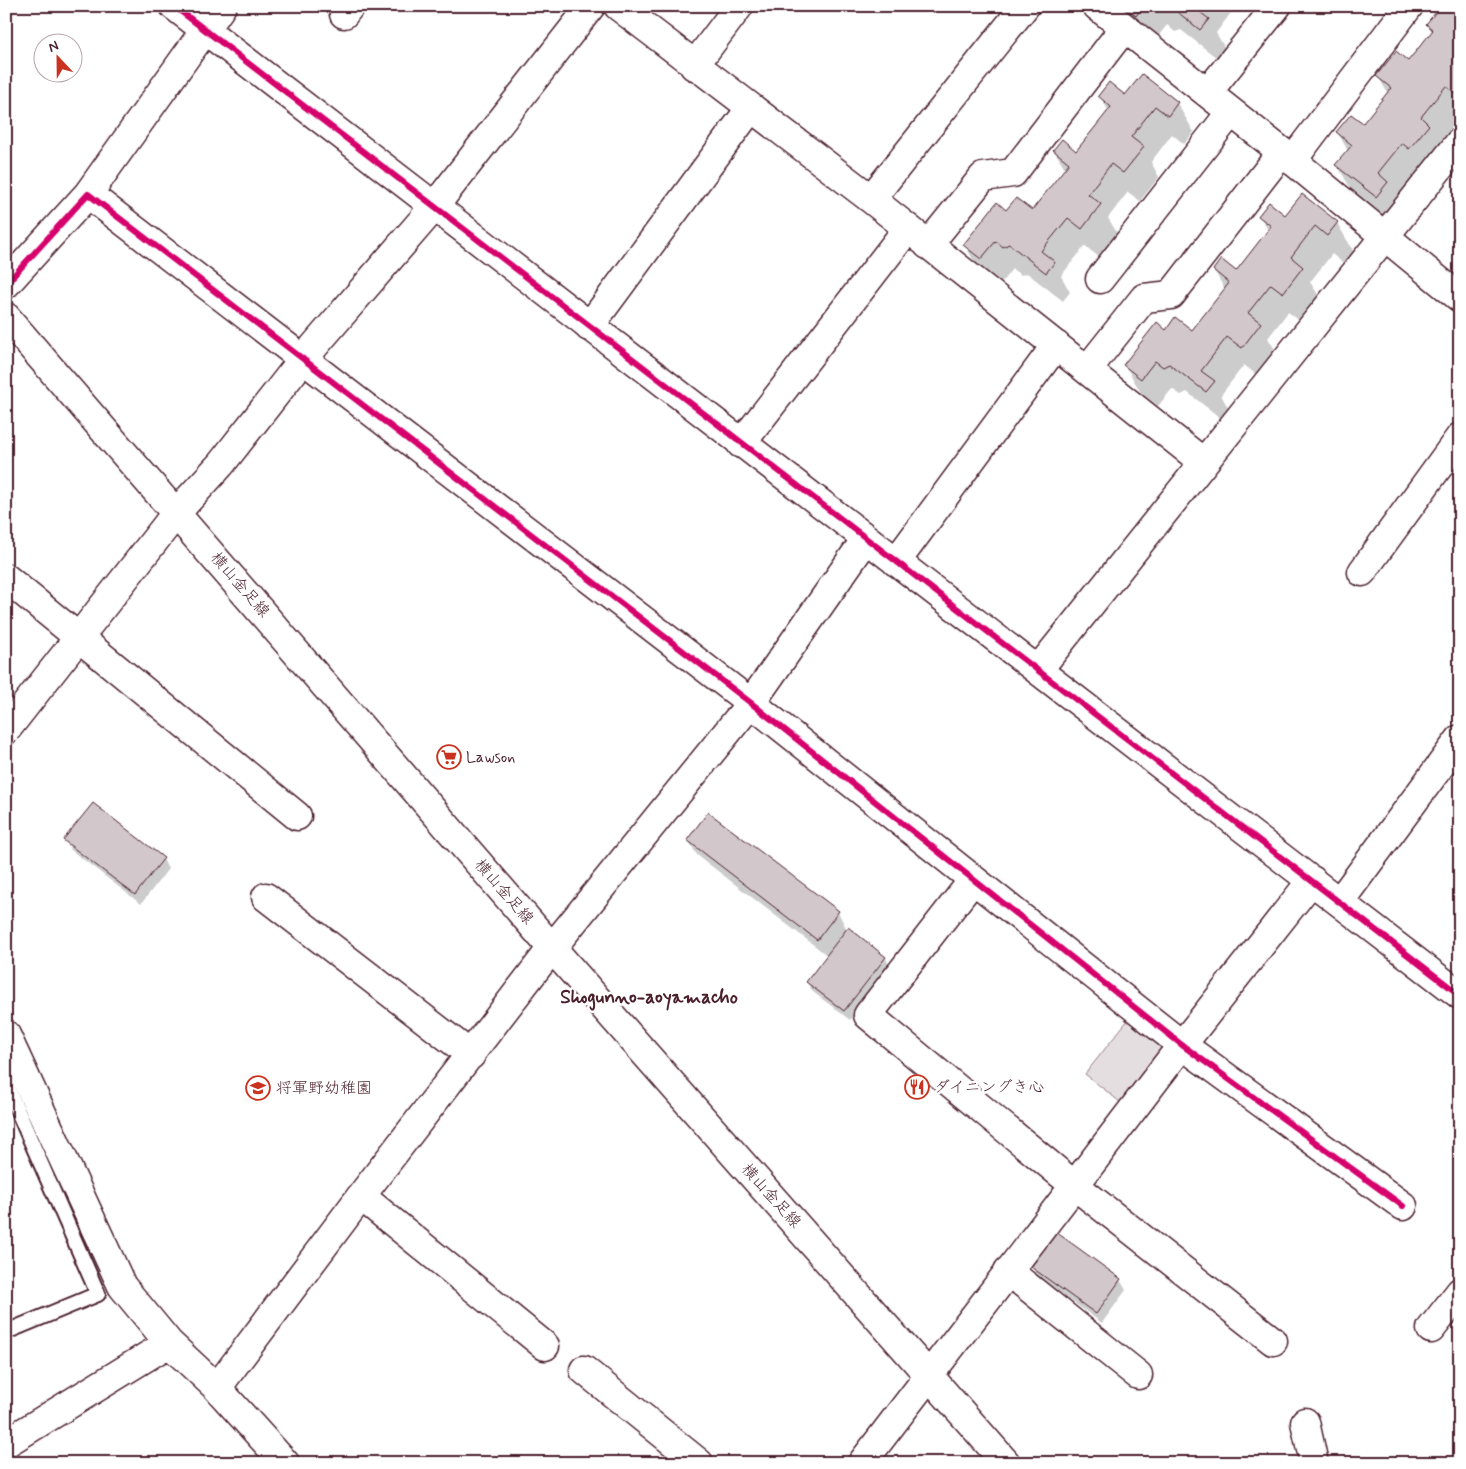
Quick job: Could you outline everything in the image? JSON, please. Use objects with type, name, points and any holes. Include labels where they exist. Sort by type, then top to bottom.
[{"type":"street","points":[[174,6],[741,444],[1340,901],[1460,995]]},
{"type":"street","points":[[6,284],[88,194],[222,6]]},
{"type":"street","points":[[6,730],[177,512],[221,464],[304,358],[434,207],[591,6]]},
{"type":"street","points":[[618,6],[750,109],[871,199],[1203,462]]},
{"type":"street","points":[[694,66],[739,6]]},
{"type":"street","points":[[871,199],[1024,6]]},
{"type":"street","points":[[1097,6],[1287,156],[1460,298]]},
{"type":"street","points":[[1207,93],[1277,6]]},
{"type":"street","points":[[1087,370],[1144,298],[1171,295],[1409,6]]},
{"type":"street","points":[[741,444],[918,237],[983,177],[1012,173],[1124,28]]},
{"type":"street","points":[[589,327],[750,109]]},
{"type":"street","points":[[1100,279],[1231,112]]},
{"type":"street","points":[[1038,670],[1203,462],[1386,237],[1460,142]]},
{"type":"street","points":[[88,194],[304,358],[364,408],[751,703],[1182,1045],[1403,1206]]},
{"type":"street","name":"横山金足線","points":[[6,317],[177,512],[552,948],[1006,1463]]},
{"type":"street","points":[[896,562],[1056,346]]},
{"type":"street","points":[[1362,572],[1460,437]]},
{"type":"street","points":[[217,1388],[361,1196],[552,948],[751,703],[866,539]]},
{"type":"street","points":[[6,578],[79,635],[297,816]]},
{"type":"street","points":[[1340,901],[1460,739]]},
{"type":"street","points":[[973,880],[868,1015],[1074,1185],[1273,1341]]},
{"type":"street","points":[[862,1463],[928,1374],[1312,880]]},
{"type":"street","points":[[266,897],[471,1055]]},
{"type":"street","points":[[6,1035],[122,1286],[169,1343],[217,1388],[286,1463]]},
{"type":"street","points":[[361,1196],[546,1346]]},
{"type":"street","points":[[1008,1271],[1138,1375]]},
{"type":"street","points":[[1431,1329],[1460,1292]]},
{"type":"street","points":[[6,1443],[169,1343]]},
{"type":"street","points":[[584,1370],[699,1463]]},
{"type":"street","points":[[1304,1422],[1314,1463]]},
{"type":"lane","points":[[6,1084],[98,1294],[6,1332]]},
{"type":"shaded area","points":[[1131,1016],[1159,1038],[1162,1060],[1125,1106],[1085,1074]]},
{"type":"building","points":[[1124,6],[1143,6],[1136,16]]},
{"type":"building","points":[[1170,6],[1198,6],[1196,9],[1209,19],[1200,30]]},
{"type":"building","points":[[1441,6],[1446,6],[1452,10],[1455,6],[1460,6],[1460,89],[1456,94],[1446,86],[1421,117],[1429,125],[1409,149],[1402,143],[1378,173],[1388,182],[1376,197],[1335,165],[1352,145],[1336,132],[1351,114],[1363,123],[1391,88],[1376,76],[1396,51],[1408,61],[1433,30],[1426,24]]},
{"type":"building","points":[[1142,74],[1178,102],[1168,116],[1155,106],[1131,137],[1144,147],[1123,173],[1111,164],[1088,194],[1101,204],[1082,229],[1068,218],[1041,251],[1055,262],[1046,273],[1009,244],[1003,247],[996,241],[981,259],[963,245],[997,202],[1006,210],[1016,198],[1032,210],[1069,163],[1053,150],[1062,139],[1076,151],[1111,107],[1098,96],[1109,82],[1125,95]]},
{"type":"building","points":[[1302,194],[1338,222],[1327,236],[1315,226],[1291,257],[1303,267],[1283,293],[1271,284],[1248,313],[1261,323],[1242,348],[1227,337],[1201,371],[1215,381],[1206,392],[1169,364],[1163,367],[1155,361],[1141,379],[1123,365],[1157,322],[1166,330],[1175,317],[1192,330],[1229,283],[1213,270],[1221,259],[1236,271],[1271,226],[1258,216],[1269,202],[1285,215]]},
{"type":"building","points":[[93,803],[164,858],[135,895],[63,840]]},
{"type":"building","points":[[708,812],[839,911],[817,940],[687,840]]},
{"type":"building","points":[[848,927],[886,957],[844,1011],[806,982]]},
{"type":"building","points":[[1056,1232],[1121,1279],[1096,1314],[1031,1267]]},
{"type":"cycle path","points":[[174,6],[1460,995]]},
{"type":"cycle path","points":[[6,284],[88,194],[751,703],[1182,1045],[1403,1206]]},
{"type":"place","name":"Lawson","points":[[449,757]]},
{"type":"place","name":"ダイニングき心","points":[[917,1087]]},
{"type":"place","name":"将軍野幼稚園","points":[[258,1088]]},
{"type":"district","name":"Shogunno-aoyamacho","points":[[649,997]]}]
